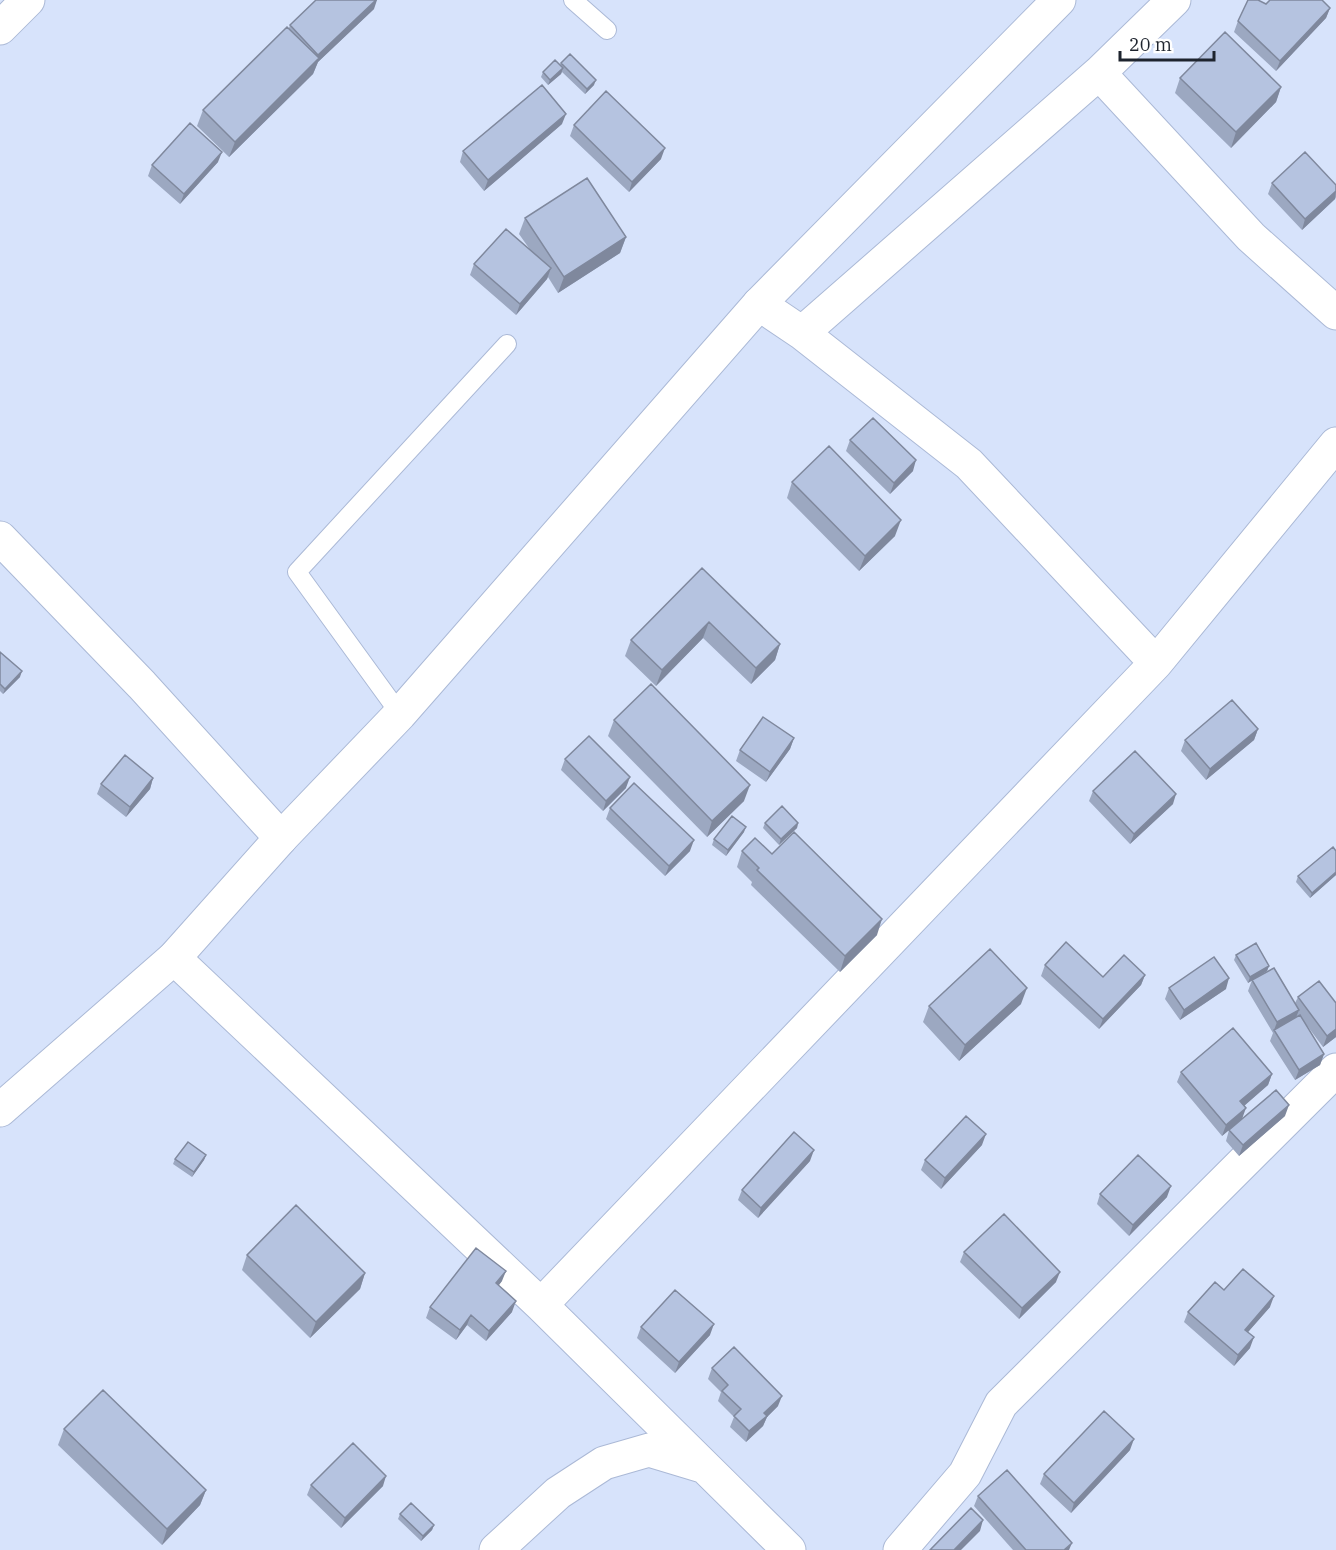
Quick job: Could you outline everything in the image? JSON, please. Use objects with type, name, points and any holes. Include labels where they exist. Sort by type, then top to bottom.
[{"type":"main road","points":[[0,28],[28,0]]},
{"type":"main road","points":[[0,1110],[174,958],[281,838],[400,714],[759,304],[1059,0]]},
{"type":"main road","points":[[802,333],[1099,73],[1174,0]]},
{"type":"main road","points":[[1099,73],[1251,237],[1336,313]]},
{"type":"main road","points":[[759,304],[802,333],[969,464],[1156,663]]},
{"type":"main road","points":[[541,1305],[1156,663],[1336,444]]},
{"type":"main road","points":[[0,538],[142,685],[281,838]]},
{"type":"main road","points":[[174,958],[541,1305],[789,1550]]},
{"type":"main road","points":[[900,1550],[964,1474],[1001,1404],[1336,1070]]},
{"type":"main road","points":[[496,1550],[558,1493],[604,1463],[649,1450],[706,1467]]},
{"type":"lane","points":[[573,0],[607,30]]},
{"type":"lane","points":[[400,714],[297,572],[507,344]]},
{"type":"building","points":[[316,0],[376,0],[318,55],[290,25]]},
{"type":"building","points":[[1248,0],[1258,0],[1266,4],[1270,0],[1322,0],[1330,8],[1280,61],[1238,21]]},
{"type":"building","points":[[287,27],[319,58],[235,142],[203,110]]},
{"type":"building","points":[[1225,32],[1281,87],[1236,132],[1180,78]]},
{"type":"building","points":[[570,54],[596,80],[587,89],[561,63]]},
{"type":"building","points":[[555,60],[563,68],[550,80],[543,72]]},
{"type":"building","points":[[542,85],[566,114],[488,180],[463,151]]},
{"type":"building","points":[[606,91],[665,148],[632,182],[574,125]]},
{"type":"building","points":[[190,123],[222,152],[184,194],[152,165]]},
{"type":"building","points":[[1305,152],[1336,185],[1336,191],[1305,219],[1272,183]]},
{"type":"building","points":[[587,178],[626,237],[564,277],[525,218]]},
{"type":"building","points":[[506,229],[551,268],[520,304],[474,264]]},
{"type":"building","points":[[873,418],[916,460],[894,483],[850,440]]},
{"type":"building","points":[[829,446],[901,520],[865,556],[792,482]]},
{"type":"building","points":[[702,568],[780,644],[756,668],[709,622],[662,670],[631,640]]},
{"type":"building","points":[[0,652],[22,671],[5,689],[0,684]]},
{"type":"building","points":[[651,684],[750,785],[712,821],[614,720]]},
{"type":"building","points":[[1232,700],[1258,729],[1210,769],[1185,740]]},
{"type":"building","points":[[763,717],[794,738],[770,772],[740,750]]},
{"type":"building","points":[[589,736],[630,777],[606,801],[565,759]]},
{"type":"building","points":[[1135,751],[1176,794],[1134,834],[1093,791]]},
{"type":"building","points":[[125,755],[153,778],[130,807],[101,784]]},
{"type":"building","points":[[634,783],[694,840],[669,866],[610,808]]},
{"type":"building","points":[[782,806],[798,823],[781,839],[765,823]]},
{"type":"building","points":[[732,816],[746,827],[728,850],[714,839]]},
{"type":"building","points":[[794,832],[882,919],[845,956],[757,870],[759,868],[742,851],[755,838],[772,854]]},
{"type":"building","points":[[1333,847],[1336,851],[1336,872],[1312,893],[1298,876]]},
{"type":"building","points":[[1066,942],[1103,977],[1124,955],[1145,975],[1103,1019],[1045,965]]},
{"type":"building","points":[[1256,943],[1269,966],[1250,977],[1236,955]]},
{"type":"building","points":[[990,949],[1027,988],[965,1045],[929,1006]]},
{"type":"building","points":[[1214,957],[1229,978],[1184,1010],[1169,988]]},
{"type":"building","points":[[1274,968],[1299,1010],[1277,1022],[1252,980]]},
{"type":"building","points":[[1319,981],[1336,1003],[1336,1029],[1327,1036],[1298,997]]},
{"type":"building","points":[[1300,1015],[1324,1054],[1299,1070],[1274,1030]]},
{"type":"building","points":[[1233,1028],[1272,1074],[1240,1101],[1246,1108],[1226,1125],[1181,1072]]},
{"type":"building","points":[[1276,1090],[1289,1105],[1243,1145],[1229,1130]]},
{"type":"building","points":[[966,1116],[986,1134],[945,1178],[925,1160]]},
{"type":"building","points":[[794,1132],[814,1150],[761,1208],[742,1190]]},
{"type":"building","points":[[188,1142],[206,1155],[194,1172],[175,1159]]},
{"type":"building","points":[[1138,1155],[1171,1186],[1133,1225],[1100,1194]]},
{"type":"building","points":[[296,1205],[365,1273],[316,1322],[247,1255]]},
{"type":"building","points":[[1004,1214],[1060,1272],[1022,1308],[964,1252]]},
{"type":"building","points":[[476,1248],[506,1271],[496,1283],[516,1301],[489,1331],[471,1315],[460,1330],[430,1307]]},
{"type":"building","points":[[1243,1269],[1274,1296],[1245,1330],[1254,1337],[1238,1355],[1188,1312],[1215,1282],[1224,1290]]},
{"type":"building","points":[[675,1290],[714,1324],[679,1362],[641,1327]]},
{"type":"building","points":[[734,1347],[782,1396],[764,1413],[767,1416],[749,1431],[734,1416],[741,1409],[722,1391],[728,1385],[712,1368]]},
{"type":"building","points":[[103,1390],[206,1490],[167,1529],[64,1429]]},
{"type":"building","points":[[1104,1411],[1134,1439],[1074,1503],[1044,1474]]},
{"type":"building","points":[[353,1443],[386,1476],[345,1518],[311,1485]]},
{"type":"building","points":[[1007,1470],[1072,1543],[1064,1550],[1026,1550],[978,1496]]},
{"type":"building","points":[[411,1503],[434,1525],[423,1536],[400,1514]]},
{"type":"building","points":[[971,1508],[983,1520],[954,1550],[930,1550]]}]
